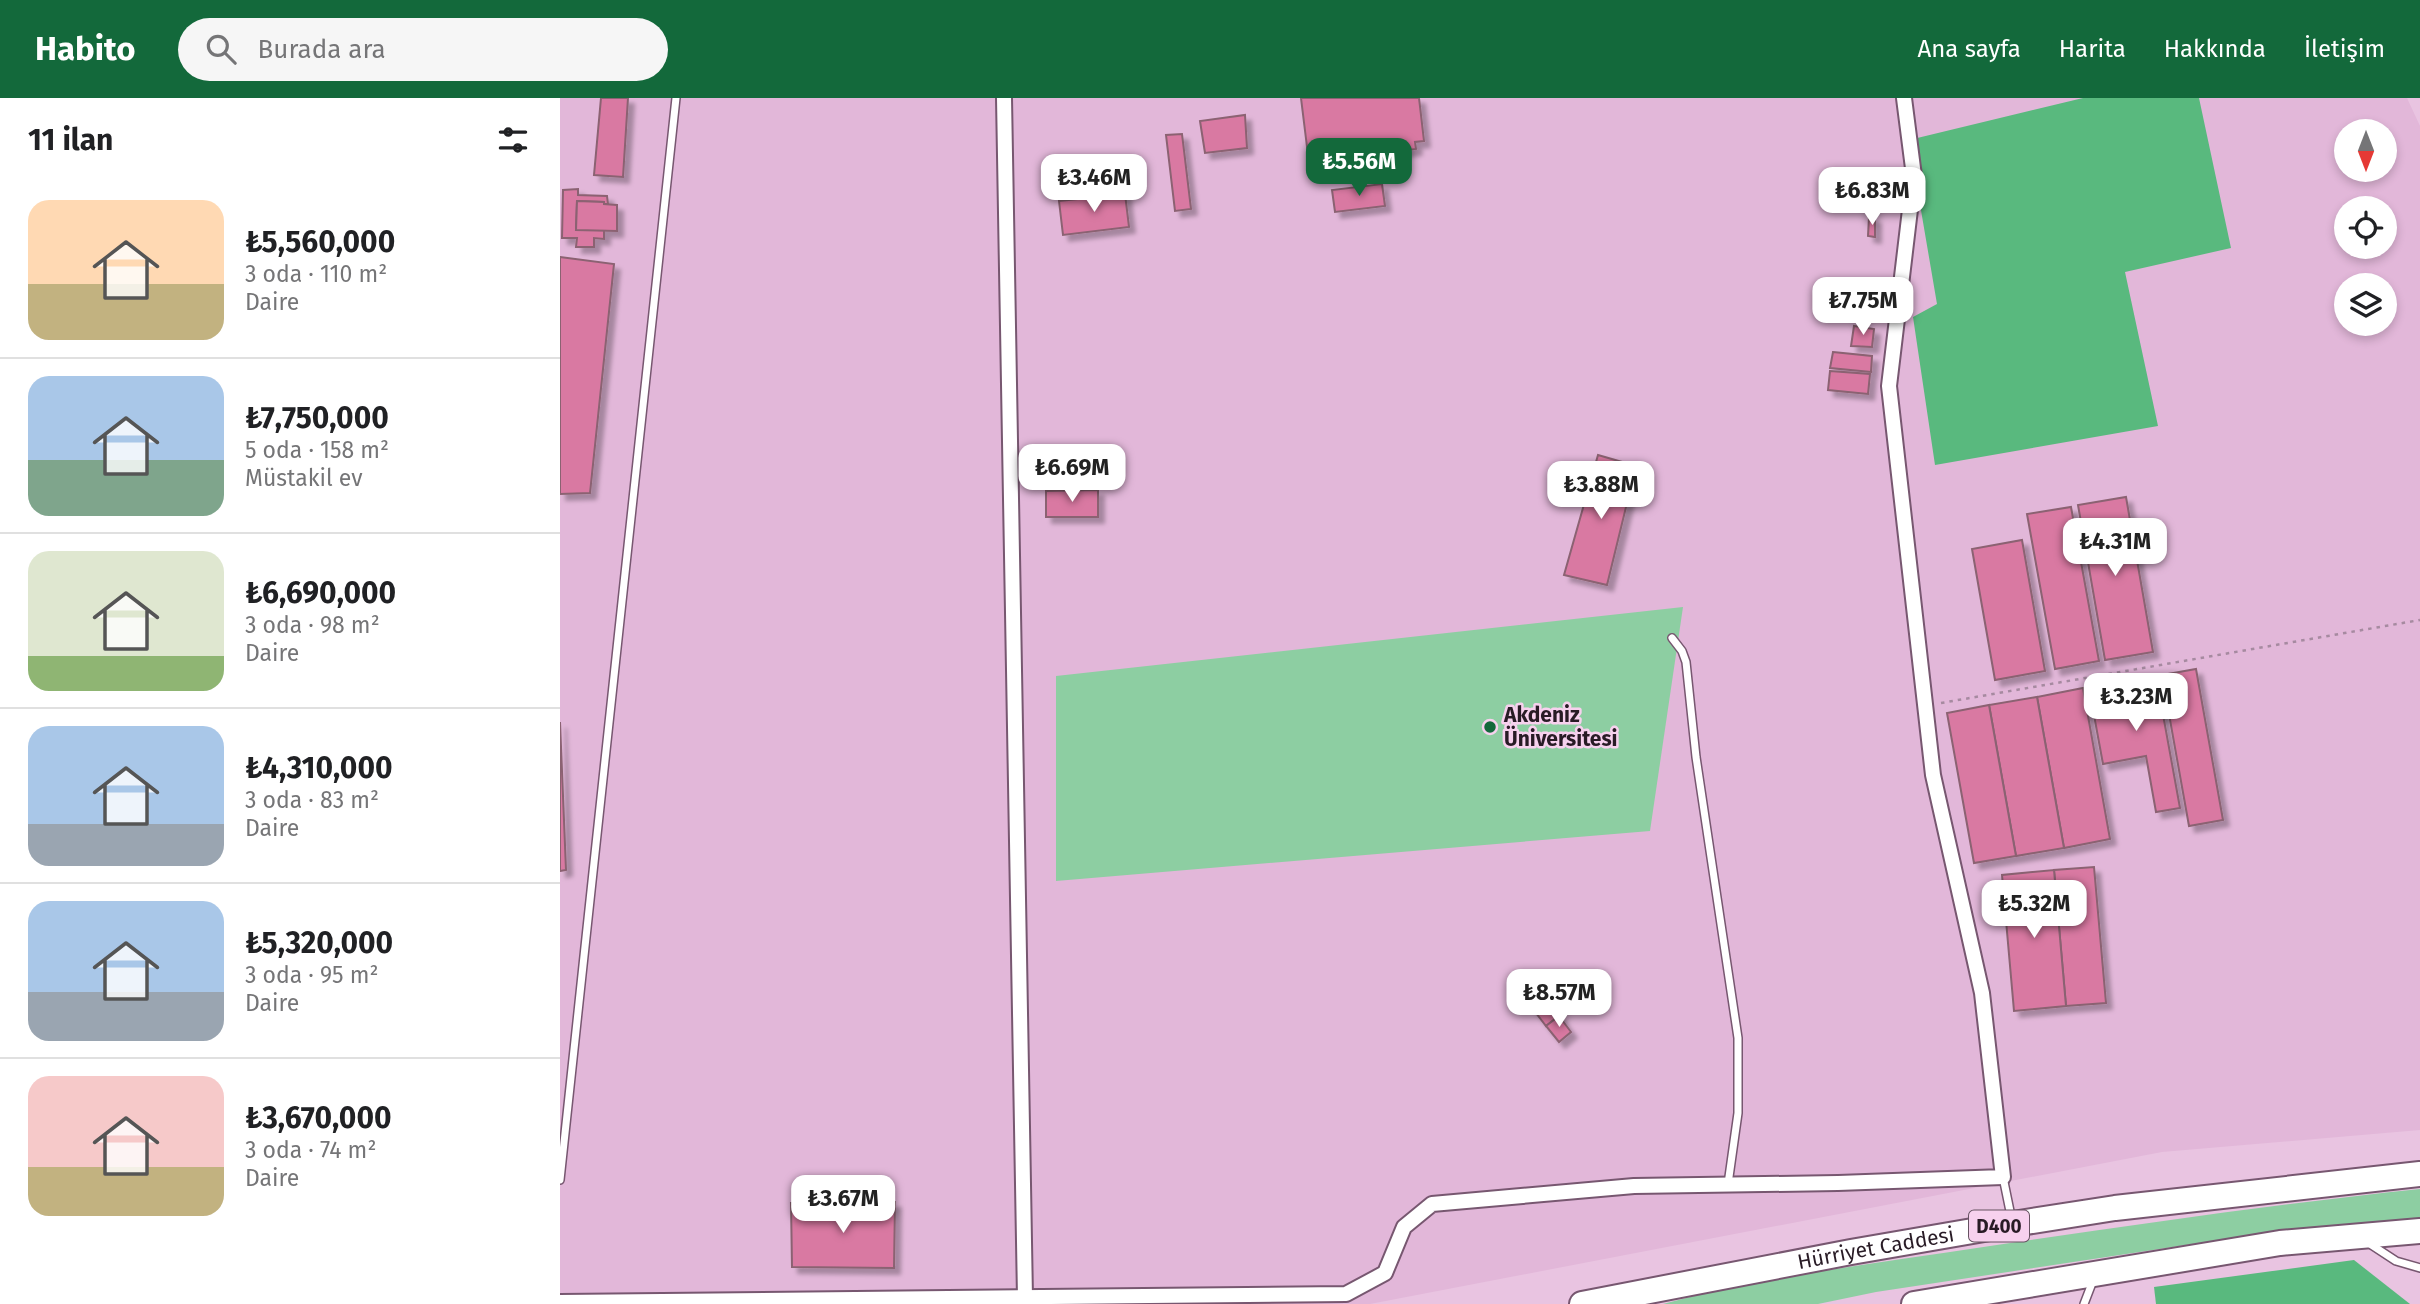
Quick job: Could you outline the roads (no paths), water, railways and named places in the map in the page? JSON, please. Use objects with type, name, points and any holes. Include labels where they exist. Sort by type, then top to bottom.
[{"type":"highway","name":"Hürriyet Caddesi","points":[[1582,1304],[1851,1252],[2115,1208],[2420,1174]]},
{"type":"highway","points":[[1928,1303],[2280,1243],[2420,1231]]},
{"type":"street","points":[[1004,98],[1025,1298]]},
{"type":"street","points":[[560,1302],[1346,1294],[1385,1273],[1404,1227],[1432,1204],[1634,1186],[2003,1177],[1982,993],[1933,775],[1889,386],[1914,176],[1904,98]]},
{"type":"lane","points":[[560,1180],[676,98]]},
{"type":"lane","points":[[1672,638],[1686,662],[1696,757],[1738,1038],[1738,1100],[1728,1185]]},
{"type":"lane","points":[[2003,1177],[2013,1224]]},
{"type":"lane","points":[[2358,1236],[2396,1261],[2420,1268]]},
{"type":"lane","points":[[2084,1304],[2095,1273]]},
{"type":"place","name":"Akdeniz Üniversitesi","points":[[1490,727]]}]
